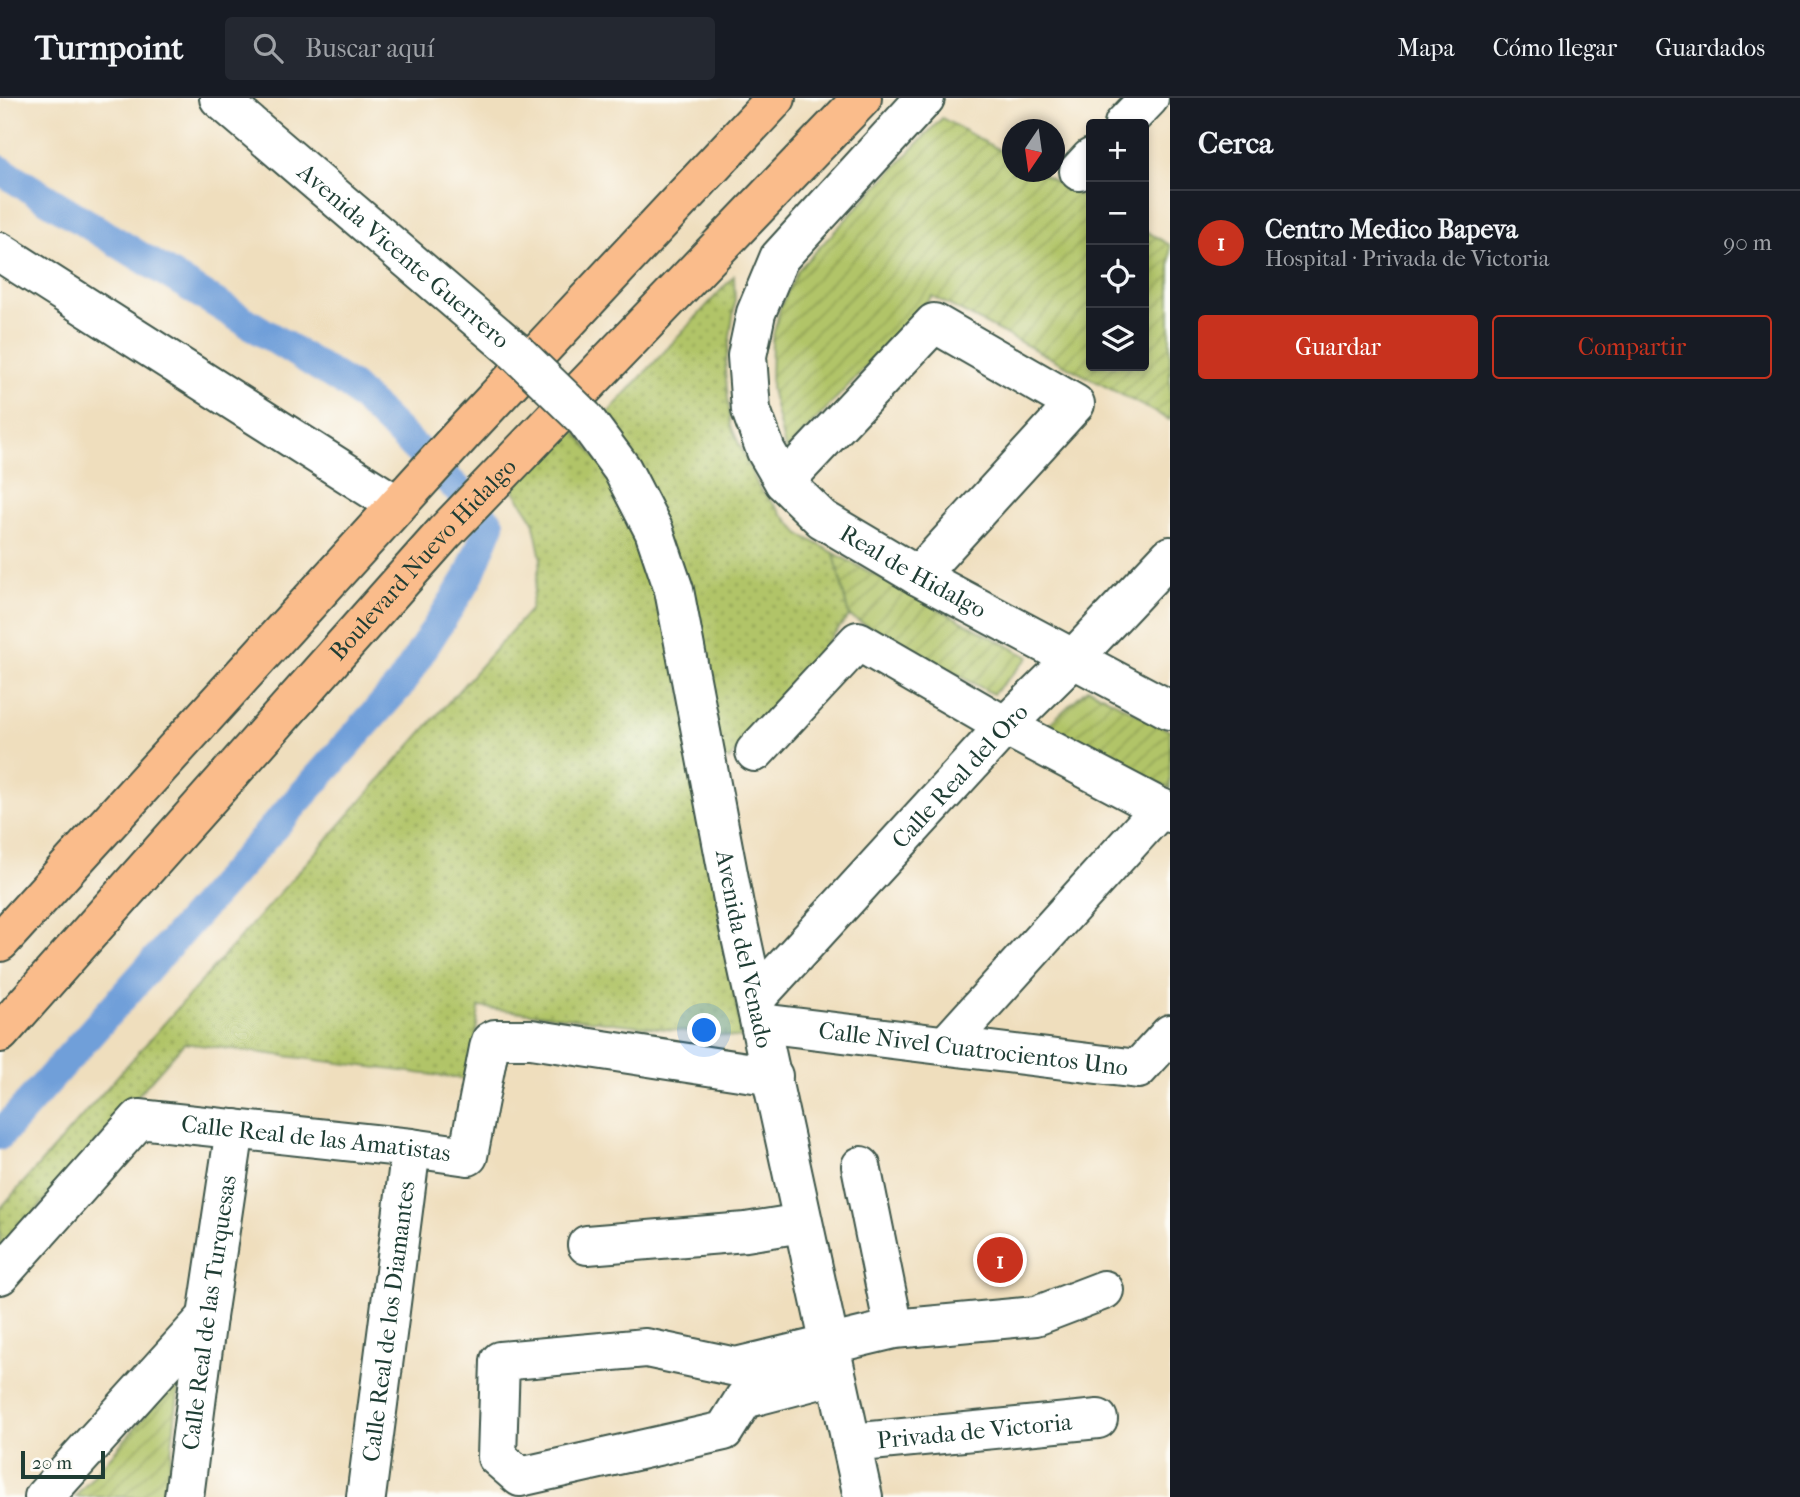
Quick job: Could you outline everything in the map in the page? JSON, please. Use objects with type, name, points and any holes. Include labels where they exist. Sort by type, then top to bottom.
[{"type":"main road","points":[[0,942],[463,433],[776,98]]},
{"type":"main road","name":"Boulevard Nuevo Hidalgo","points":[[0,1033],[444,533],[859,99]]},
{"type":"street","name":"Avenida Vicente Guerrero","points":[[219,98],[515,351],[584,419]]},
{"type":"street","name":"Real de Hidalgo","points":[[925,98],[779,258],[756,313],[747,356],[751,410],[766,450],[784,482],[822,519],[918,576],[1170,710]]},
{"type":"street","points":[[1129,119],[1149,98]]},
{"type":"street","points":[[0,251],[408,494]]},
{"type":"street","points":[[784,482],[934,323],[1075,404],[918,576]]},
{"type":"street","name":"Avenida del Venado","points":[[584,419],[622,469],[654,531],[674,590],[734,905],[863,1497]]},
{"type":"street","name":"Calle Real del Oro","points":[[758,1011],[1005,726],[1072,660],[1170,556]]},
{"type":"street","points":[[755,752],[858,641],[1005,726],[1165,810],[947,1044]]},
{"type":"street","name":"Calle Nivel Cuatrocientos Uno","points":[[758,1011],[947,1044],[1138,1069],[1170,1034]]},
{"type":"street","name":"Calle Real de las Amatistas","points":[[0,1275],[139,1119],[468,1156],[488,1048],[495,1039],[531,1039],[773,1076]]},
{"type":"street","name":"Calle Real de las Turquesas","points":[[184,1497],[235,1129]]},
{"type":"street","name":"Calle Real de los Diamantes","points":[[366,1497],[411,1148]]},
{"type":"street","points":[[861,1166],[894,1329]]},
{"type":"street","points":[[587,1245],[746,1232],[802,1223]]},
{"type":"street","points":[[740,1383],[724,1431],[520,1477],[497,1457],[500,1361],[646,1348],[740,1383],[832,1359],[894,1329],[1036,1316],[1104,1290]]},
{"type":"street","points":[[44,1497],[207,1317]]},
{"type":"street","name":"Privada de Victoria","points":[[851,1443],[1098,1419]]},
{"type":"green space","points":[[942,118],[1002,151],[1002,182],[1056,182],[1086,198],[1086,371],[1149,371],[1149,233],[1170,245],[1170,420],[932,296],[786,452],[771,389],[772,340],[780,308],[798,270]]},
{"type":"green space","points":[[734,276],[735,303],[725,370],[731,426],[759,488],[801,535],[834,553],[849,616],[729,760],[717,751],[606,415]]},
{"type":"green space","points":[[557,426],[576,432],[614,482],[664,593],[742,1038],[479,1007],[471,1080],[184,1043],[0,1251],[0,1209],[530,610],[541,559],[533,520],[513,489]]},
{"type":"green space","points":[[834,553],[1029,657],[993,694],[849,616]]},
{"type":"green space","points":[[1088,688],[1170,731],[1170,789],[1047,726]]},
{"type":"green space","points":[[180,1376],[166,1497],[75,1497]]},
{"type":"waterway","points":[[0,170],[352,387],[471,502],[490,524],[468,578],[400,685],[0,1135]]},
{"type":"place","name":"Centro Medico Bapeva","points":[[1000,1260]]}]
